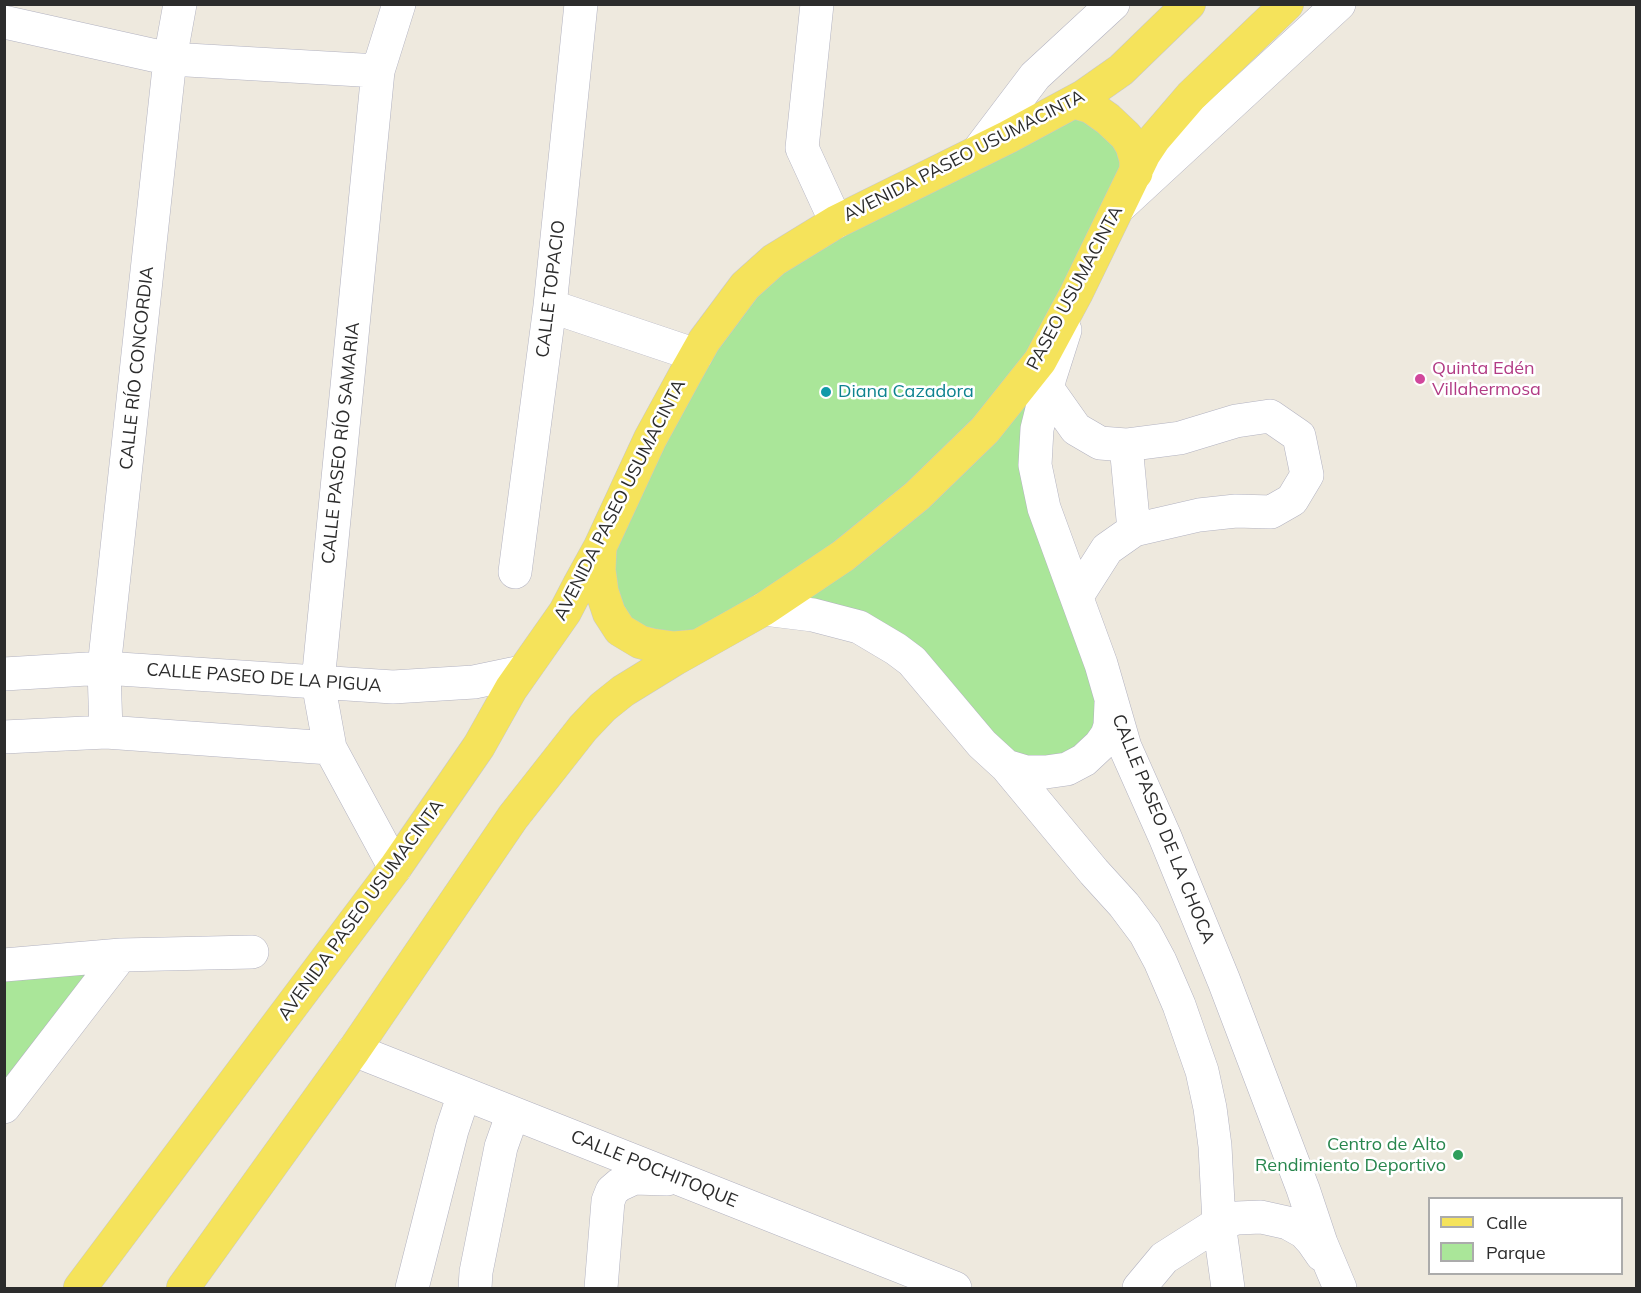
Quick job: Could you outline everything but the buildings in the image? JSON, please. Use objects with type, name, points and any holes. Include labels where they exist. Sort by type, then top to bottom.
[{"type":"main road","name":"AVENIDA PASEO USUMACINTA","points":[[80,1288],[394,868],[478,746],[522,672],[565,612],[600,547],[650,438],[696,355],[726,311],[760,270],[836,222],[1074,102],[1121,70],[1189,4]]},
{"type":"main road","name":"PASEO USUMACINTA","points":[[775,602],[843,556],[917,496],[985,430],[1040,360],[1154,139],[1191,96],[1287,4]]},
{"type":"main road","points":[[1074,102],[1091,107],[1108,118],[1126,136],[1132,146],[1136,173]]},
{"type":"main road","points":[[600,547],[598,570],[602,591],[609,613],[620,630],[640,642],[652,645],[674,648],[703,645]]},
{"type":"main road","points":[[183,1288],[354,1050],[507,825],[584,728],[603,707],[623,691],[775,602]]},
{"type":"street","name":"CALLE RÍO CONCORDIA","points":[[106,732],[104,668],[170,59],[180,4]]},
{"type":"street","name":"CALLE PASEO RÍO SAMARIA","points":[[394,868],[330,748],[318,682],[378,71],[399,4]]},
{"type":"street","name":"CALLE TOPACIO","points":[[515,572],[550,306],[581,4]]},
{"type":"street","points":[[817,4],[802,148],[836,222]]},
{"type":"street","points":[[979,150],[1035,76],[1113,4]]},
{"type":"street","points":[[1119,207],[1339,4]]},
{"type":"street","points":[[4,22],[170,59],[378,71]]},
{"type":"street","name":"CALLE PASEO DE LA CHOCA","points":[[1076,294],[1047,388],[1038,429],[1036,474],[1052,531],[1077,596],[1125,747],[1224,981],[1335,1278]]},
{"type":"street","points":[[550,306],[696,355]]},
{"type":"street","points":[[1047,388],[1076,429],[1100,443],[1126,445],[1180,438],[1236,421],[1270,416],[1299,436],[1307,475],[1292,500],[1271,512],[1236,511],[1199,515],[1134,530],[1107,549],[1077,596]]},
{"type":"street","points":[[1126,445],[1134,530]]},
{"type":"street","points":[[775,602],[787,610],[859,627],[912,661],[982,744],[1006,766],[1145,933],[1179,1005],[1202,1071],[1214,1136],[1219,1223],[1228,1288]]},
{"type":"street","name":"CALLE PASEO DE LA PIGUA","points":[[4,674],[104,668],[393,687],[474,682],[522,672]]},
{"type":"street","points":[[1006,766],[1026,772],[1046,772],[1067,769],[1084,760],[1107,735],[1112,701]]},
{"type":"street","points":[[4,737],[106,732],[330,748]]},
{"type":"street","points":[[4,965],[121,956],[252,952]]},
{"type":"street","points":[[4,1107],[121,956]]},
{"type":"street","name":"CALLE POCHITOQUE","points":[[354,1050],[955,1288]]},
{"type":"street","points":[[412,1288],[452,1130],[464,1094]]},
{"type":"street","points":[[475,1288],[476,1272],[501,1147],[513,1113]]},
{"type":"street","points":[[601,1288],[608,1201],[612,1191],[634,1178],[678,1178]]},
{"type":"street","points":[[1139,1288],[1164,1258],[1219,1223],[1236,1218],[1252,1217],[1288,1223],[1297,1227],[1313,1242],[1335,1278]]},
{"type":"green space","points":[[1074,102],[1132,146],[1037,429],[1112,701],[1100,745],[1026,772],[929,681],[813,615],[652,645],[600,580],[650,438],[745,286]]},
{"type":"green space","points":[[121,955],[5,1107],[5,965]]},
{"type":"place","name":"Quinta Edén Villahermosa","points":[[1420,379]]},
{"type":"place","name":"Diana Cazadora","points":[[826,392]]},
{"type":"place","name":"Centro de Alto Rendimiento Deportivo","points":[[1458,1155]]}]
